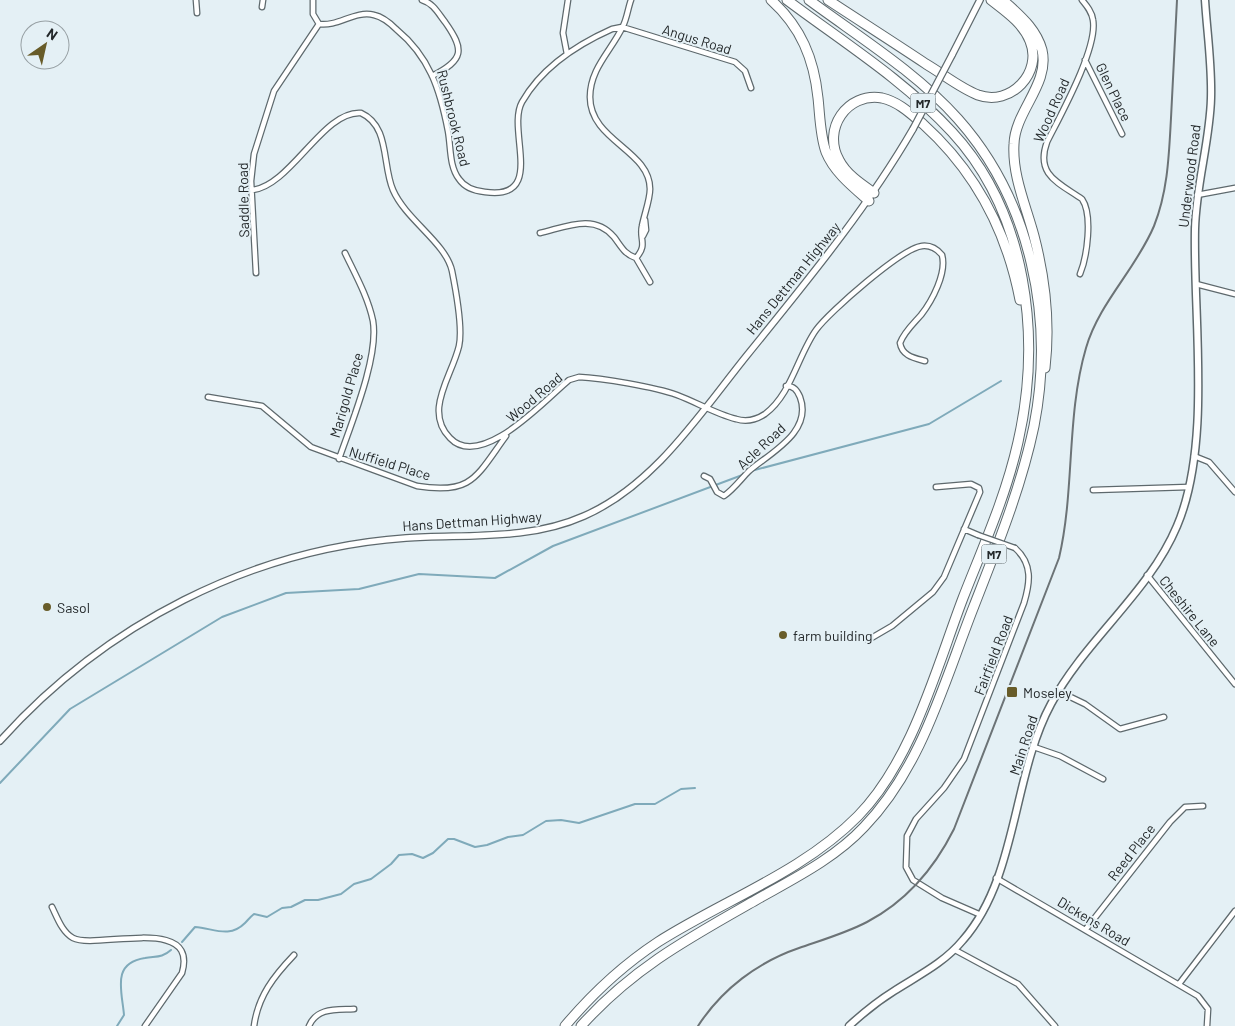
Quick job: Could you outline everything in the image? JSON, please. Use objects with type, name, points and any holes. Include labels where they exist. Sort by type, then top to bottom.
[{"type":"highway","points":[[771,0],[796,28],[808,52],[816,82],[826,152],[842,176],[871,197]]},
{"type":"highway","name":"M7","points":[[565,1026],[604,985],[631,961],[656,943],[816,851],[847,827],[882,788],[911,734],[1007,482],[1024,411],[1028,342],[1024,288],[1014,245],[999,204],[968,152],[954,134],[917,98],[787,0]]},
{"type":"highway","name":"M7","points":[[581,1026],[613,992],[649,963],[816,866],[842,847],[862,830],[894,791],[926,730],[1015,495],[1030,441],[1038,399],[1040,342],[1035,278],[1020,224],[1001,178],[973,137],[941,102],[810,0]]},
{"type":"highway","points":[[828,0],[954,82],[974,93],[989,98],[1010,93],[1019,87],[1030,73],[1033,58],[1027,34],[991,0]]},
{"type":"highway","points":[[1003,0],[1034,32],[1042,51],[1043,61],[1041,74],[1021,119],[1014,143],[1016,171],[1039,255],[1045,305],[1046,360],[1038,399]]},
{"type":"highway","points":[[871,197],[839,160],[834,148],[834,136],[836,123],[849,106],[860,100],[875,97],[894,102],[911,113],[942,143],[978,189],[999,230],[1009,258],[1028,342]]},
{"type":"main road","name":"Underwood Road","points":[[1197,354],[1195,232],[1197,195],[1211,99],[1205,0]]},
{"type":"main road","name":"Main Road","points":[[849,1026],[878,1001],[940,962],[969,933],[981,915],[996,878],[1042,722],[1058,691],[1147,575],[1176,529],[1189,486],[1194,456],[1197,354]]},
{"type":"street","points":[[196,0],[198,13]]},
{"type":"street","points":[[262,7],[263,0]]},
{"type":"street","points":[[313,0],[313,14],[319,24]]},
{"type":"street","points":[[422,0],[434,7],[459,44],[458,55],[453,63],[432,76]]},
{"type":"street","points":[[568,0],[563,33],[568,54]]},
{"type":"street","points":[[631,0],[622,27],[600,63],[593,81],[590,98],[596,122],[632,155],[645,172],[650,191],[643,245],[636,258],[650,282]]},
{"type":"street","name":"Hans Dettman Highway","points":[[0,741],[38,702],[97,652],[161,611],[202,590],[266,566],[347,546],[405,538],[526,532],[574,521],[611,502],[638,482],[658,463],[705,406],[871,197],[913,129],[980,0]]},
{"type":"street","name":"Wood Road","points":[[1080,274],[1086,252],[1088,218],[1086,204],[1049,175],[1043,164],[1043,156],[1047,142],[1085,60],[1094,25],[1090,10],[1082,0]]},
{"type":"street","name":"Rushbrook Road","points":[[319,24],[330,25],[369,14],[382,18],[417,48],[428,65],[432,76],[445,120],[453,165],[459,179],[474,190],[500,192],[516,184],[522,171],[518,123],[522,103],[545,70],[608,31],[622,27]]},
{"type":"street","name":"Saddle Road","points":[[256,273],[252,190],[254,154],[268,104],[278,84],[319,24]]},
{"type":"street","name":"Angus Road","points":[[622,27],[734,62],[745,70],[751,88]]},
{"type":"street","name":"Glen Place","points":[[1085,60],[1122,134]]},
{"type":"street","name":"Wood Road","points":[[252,190],[266,186],[347,114],[361,113],[370,118],[380,133],[393,190],[404,210],[440,249],[449,262],[452,271],[460,340],[439,408],[442,426],[452,440],[470,447],[506,435],[544,401],[574,378],[586,377],[677,395],[736,419],[753,420],[772,407],[786,386],[812,336],[835,310],[900,256],[916,247],[930,246],[942,255],[944,271],[925,310],[904,334],[900,343],[903,352],[925,361]]},
{"type":"street","points":[[1197,195],[1235,188]]},
{"type":"street","points":[[540,233],[585,223],[597,223],[605,228],[629,255],[636,258]]},
{"type":"street","name":"Marigold Place","points":[[339,459],[367,374],[374,329],[367,303],[345,253]]},
{"type":"street","points":[[1196,284],[1235,294]]},
{"type":"street","name":"Acle Road","points":[[704,476],[710,479],[717,492],[724,496],[748,472],[779,449],[795,431],[799,421],[801,401],[795,388],[786,386]]},
{"type":"street","name":"Nuffield Place","points":[[208,397],[262,406],[306,445],[339,459],[417,486],[455,488],[475,475],[506,435]]},
{"type":"street","points":[[1194,456],[1209,462],[1235,492]]},
{"type":"street","points":[[868,640],[892,626],[933,592],[944,577],[979,497],[979,488],[971,484],[936,487]]},
{"type":"street","points":[[1093,490],[1189,486]]},
{"type":"street","name":"Fairfield Road","points":[[964,529],[1015,548],[1024,557],[1030,579],[1021,612],[964,759],[944,788],[910,828],[906,846],[906,867],[918,884],[942,898],[981,915]]},
{"type":"street","name":"Cheshire Lane","points":[[1147,575],[1235,684]]},
{"type":"street","points":[[1058,691],[1085,704],[1120,729],[1164,717]]},
{"type":"street","points":[[1034,747],[1048,751],[1103,778]]},
{"type":"street","name":"Reed Place","points":[[1086,929],[1170,822],[1185,806],[1203,806]]},
{"type":"street","name":"Dickens Road","points":[[996,878],[1198,996],[1206,1005],[1207,1026]]},
{"type":"street","points":[[52,907],[67,934],[78,940],[150,938],[169,941],[180,951],[184,964],[182,973],[144,1026]]},
{"type":"street","points":[[1179,984],[1235,911]]},
{"type":"street","points":[[954,950],[1024,988],[1056,1026]]},
{"type":"street","points":[[254,1026],[259,1004],[272,979],[294,955]]},
{"type":"street","points":[[309,1026],[313,1018],[325,1011],[354,1010]]},
{"type":"waterway","points":[[751,471],[929,424],[1001,381]]},
{"type":"waterway","points":[[0,783],[70,709],[222,617],[286,593],[359,589],[419,574],[495,578],[553,546],[745,474]]},
{"type":"waterway","points":[[182,942],[195,927],[227,932],[233,931],[254,914],[267,917],[282,908],[291,907],[305,900],[318,900],[341,894],[354,884],[371,879],[391,864],[399,855],[412,854],[423,858],[433,853],[448,839],[454,839],[475,847],[487,845],[508,837],[523,835],[546,821],[561,820],[579,823],[635,804],[655,804],[681,789],[695,788]]},
{"type":"waterway","points":[[117,1026],[124,1015],[121,979],[127,966],[134,961],[162,956],[171,950]]},
{"type":"railway","points":[[698,1026],[718,1000],[755,969],[784,954],[859,926],[895,904],[918,883],[938,857],[954,829],[1059,558],[1067,506],[1076,400],[1086,348],[1108,301],[1138,257],[1159,213],[1167,172],[1177,0]]},
{"type":"place","name":"Sasol","points":[[47,607]]},
{"type":"place","name":"farm building","points":[[783,635]]},
{"type":"place","name":"Moseley","points":[[1012,692]]}]
